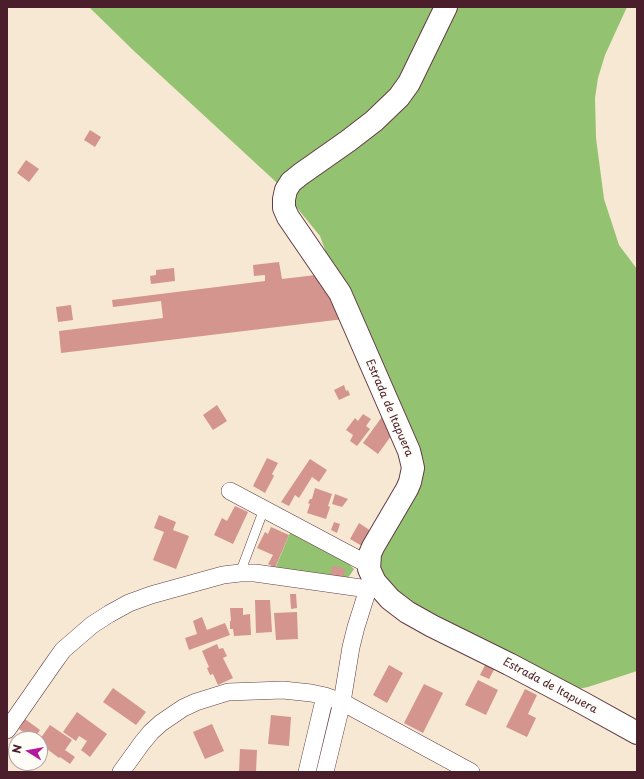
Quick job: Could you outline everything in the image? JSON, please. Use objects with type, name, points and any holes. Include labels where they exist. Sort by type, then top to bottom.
[{"type":"street","name":"Estrada de Itapuera","points":[[446,7],[409,82],[399,97],[374,121],[291,182],[286,190],[284,199],[284,208],[288,217],[340,293],[409,451],[411,459],[413,468],[407,489],[370,554],[371,579],[390,599],[419,619],[574,698],[637,733]]},
{"type":"street","points":[[230,491],[264,509],[371,579]]},
{"type":"street","points":[[7,730],[63,650],[92,626],[109,614],[129,603],[151,595],[223,575],[240,572],[371,579]]},
{"type":"street","points":[[324,772],[342,702],[351,647],[361,608],[371,579]]},
{"type":"street","points":[[121,772],[142,742],[161,723],[183,708],[196,702],[228,692],[283,690],[312,693],[342,702],[471,772]]},
{"type":"street","points":[[307,772],[325,696]]},
{"type":"lane","points":[[240,572],[264,509]]},
{"type":"green space","points":[[89,7],[627,7],[605,55],[598,78],[595,98],[596,138],[604,199],[619,245],[637,269],[637,671],[588,687],[569,691],[415,608],[389,587],[375,563],[412,487],[320,236],[275,181],[134,51]]},
{"type":"green space","points":[[292,528],[347,562],[354,569],[348,578],[275,569]]},
{"type":"building","points":[[90,130],[101,137],[95,147],[84,140]]},
{"type":"building","points":[[26,160],[39,169],[29,182],[17,173]]},
{"type":"building","points":[[279,262],[282,279],[316,275],[344,319],[61,353],[59,331],[163,318],[161,301],[113,307],[112,300],[265,281],[265,275],[254,276],[253,265]]},
{"type":"building","points":[[174,268],[175,281],[151,284],[150,276],[156,275],[156,270]]},
{"type":"building","points":[[71,305],[73,320],[58,322],[56,307]]},
{"type":"building","points":[[344,385],[346,391],[348,390],[350,395],[339,400],[334,390]]},
{"type":"building","points":[[217,405],[227,421],[213,430],[203,415]]},
{"type":"building","points":[[363,414],[371,419],[366,426],[370,429],[357,446],[350,441],[353,435],[346,430],[355,418],[358,421]]},
{"type":"building","points":[[384,414],[391,430],[389,434],[391,436],[378,454],[363,443]]},
{"type":"building","points":[[267,458],[278,463],[272,474],[274,476],[265,493],[253,486]]},
{"type":"building","points":[[310,459],[327,470],[319,482],[312,477],[299,498],[295,495],[289,506],[281,502]]},
{"type":"building","points":[[315,488],[332,494],[326,519],[307,513],[310,504],[308,503],[310,499],[312,499]]},
{"type":"building","points":[[335,494],[348,499],[342,507],[332,504]]},
{"type":"building","points":[[235,506],[248,512],[233,544],[214,535],[222,518],[227,521]]},
{"type":"building","points":[[159,515],[176,522],[173,530],[189,536],[176,569],[153,560],[164,532],[154,528]]},
{"type":"building","points":[[334,522],[340,524],[337,533],[331,530]]},
{"type":"building","points":[[359,523],[371,531],[362,546],[350,539]]},
{"type":"building","points":[[271,527],[289,535],[275,568],[268,564],[273,555],[257,548],[265,532],[268,534]]},
{"type":"building","points":[[332,566],[345,568],[343,580],[330,578]]},
{"type":"building","points":[[290,594],[296,594],[297,608],[291,609]]},
{"type":"building","points":[[255,600],[270,600],[272,632],[256,633]]},
{"type":"building","points":[[230,608],[243,608],[243,615],[250,614],[251,635],[234,636],[233,629],[230,629]]},
{"type":"building","points":[[297,612],[298,639],[276,640],[274,613]]},
{"type":"building","points":[[202,617],[207,630],[225,623],[230,635],[189,650],[185,638],[197,634],[193,621]]},
{"type":"building","points":[[217,644],[219,649],[223,648],[227,656],[223,658],[233,678],[218,685],[213,674],[210,675],[207,668],[209,667],[202,651]]},
{"type":"building","points":[[486,663],[495,668],[489,679],[480,675]]},
{"type":"building","points":[[389,665],[403,673],[387,703],[373,695]]},
{"type":"building","points":[[478,680],[498,690],[486,715],[465,705]]},
{"type":"building","points":[[424,684],[443,693],[423,733],[404,723]]},
{"type":"building","points":[[113,688],[146,712],[136,725],[103,702]]},
{"type":"building","points":[[525,689],[537,695],[528,714],[536,718],[527,737],[506,727]]},
{"type":"building","points":[[77,712],[107,734],[90,757],[81,750],[87,741],[79,736],[76,741],[63,732]]},
{"type":"building","points":[[271,715],[291,717],[289,746],[268,744]]},
{"type":"building","points":[[25,719],[40,730],[22,731],[19,729]]},
{"type":"building","points":[[212,724],[224,751],[205,759],[193,732]]},
{"type":"building","points":[[50,725],[72,740],[65,750],[75,757],[70,764],[48,750],[48,731],[46,731]]},
{"type":"building","points":[[240,749],[257,750],[256,772],[239,772]]}]
